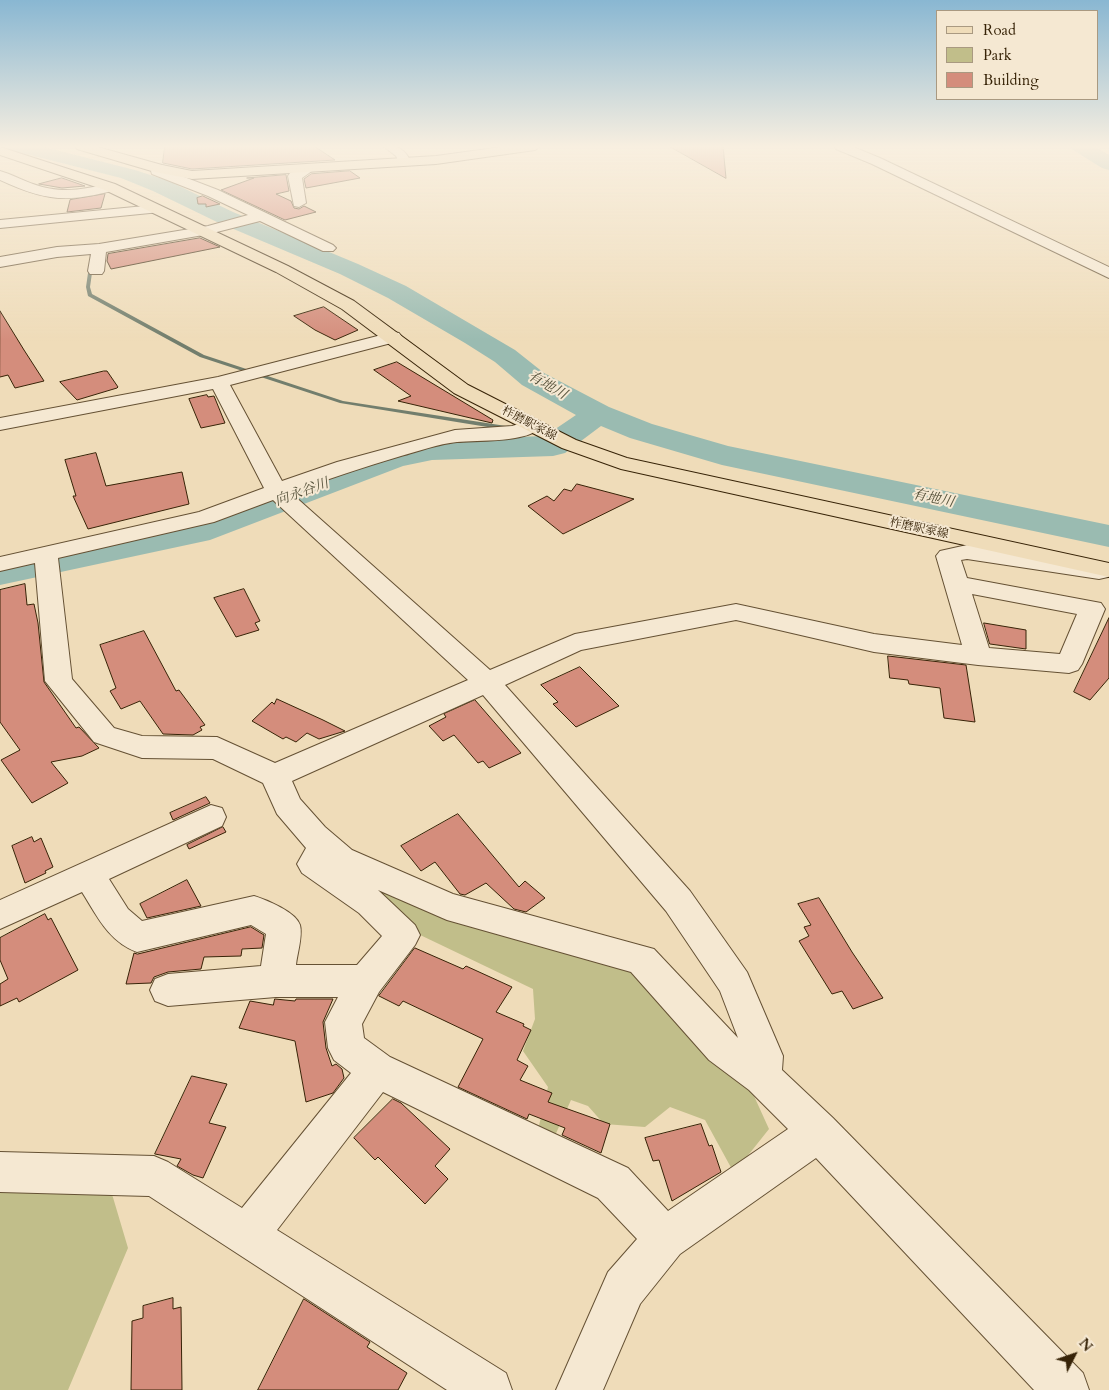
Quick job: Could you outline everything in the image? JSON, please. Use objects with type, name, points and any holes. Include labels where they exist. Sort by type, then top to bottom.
[{"type":"main road","name":"柞磨駅家線","points":[[159,211],[282,269],[348,305],[461,389],[562,441],[621,463],[1109,570]]},
{"type":"street","points":[[0,224],[136,211]]},
{"type":"street","points":[[250,211],[328,248]]},
{"type":"street","points":[[980,211],[1109,273]]},
{"type":"street","points":[[0,262],[57,252],[99,249],[204,231],[261,216]]},
{"type":"street","points":[[96,271],[99,249]]},
{"type":"street","points":[[0,424],[219,382],[393,337]]},
{"type":"street","points":[[219,382],[284,498],[487,682],[678,901],[734,983],[764,1056],[762,1077]]},
{"type":"street","points":[[0,564],[47,561],[206,517],[284,498],[344,466],[413,446],[455,436],[514,432],[532,426]]},
{"type":"street","points":[[978,656],[948,556],[967,552],[1099,572],[1109,570]]},
{"type":"street","points":[[47,561],[59,681],[104,735],[142,747],[217,748],[275,776],[288,806],[324,845],[341,859],[447,906],[642,960],[722,1048],[762,1077],[819,1132],[1066,1390]]},
{"type":"street","points":[[275,776],[575,643],[736,612],[874,643],[978,656],[1069,664],[1092,609],[957,584]]},
{"type":"street","points":[[0,915],[210,817]]},
{"type":"street","points":[[324,845],[313,864],[371,903],[403,935],[366,981],[342,1022],[346,1048],[377,1070],[613,1183],[665,1239]]},
{"type":"street","points":[[89,874],[116,919],[137,937],[254,910],[284,927],[276,981]]},
{"type":"street","points":[[168,990],[276,981],[366,981]]},
{"type":"street","points":[[247,1235],[377,1070]]},
{"type":"street","points":[[579,1390],[624,1288],[665,1239],[819,1132]]},
{"type":"street","points":[[0,1172],[154,1176],[489,1390]]},
{"type":"green space","points":[[335,862],[637,966],[749,1085],[769,1129],[734,1173],[705,1120],[670,1107],[645,1127],[604,1124],[588,1106],[571,1100],[553,1140],[537,1134],[548,1087],[523,1051],[535,1019],[533,989],[416,933]]},
{"type":"green space","points":[[0,1180],[109,1184],[128,1248],[68,1390],[0,1390]]},
{"type":"building","points":[[266,211],[316,212],[285,220]]},
{"type":"building","points":[[200,238],[220,247],[111,269],[107,261],[108,254]]},
{"type":"building","points":[[324,307],[358,330],[335,340],[294,316]]},
{"type":"building","points":[[0,311],[44,381],[15,388],[8,375],[0,377]]},
{"type":"building","points":[[397,362],[493,420],[492,423],[398,401],[411,396],[374,370]]},
{"type":"building","points":[[107,371],[118,387],[77,400],[60,382]]},
{"type":"building","points":[[207,395],[208,397],[214,396],[225,423],[201,428],[189,399]]},
{"type":"building","points":[[96,453],[106,486],[182,472],[189,504],[88,529],[73,496],[76,496],[65,460]]},
{"type":"building","points":[[577,484],[634,499],[563,534],[528,506],[547,496],[554,501],[564,489],[571,491]]},
{"type":"building","points":[[25,584],[27,605],[34,604],[38,623],[44,682],[76,728],[79,727],[99,748],[82,756],[51,762],[68,783],[32,803],[1,760],[20,750],[0,722],[0,590]]},
{"type":"building","points":[[244,589],[260,621],[255,623],[259,630],[236,637],[214,598]]},
{"type":"building","points":[[1109,618],[1109,678],[1090,700],[1074,692]]},
{"type":"building","points":[[984,623],[1026,630],[1026,649],[990,644]]},
{"type":"building","points":[[144,631],[176,691],[179,690],[205,725],[200,727],[202,730],[193,735],[163,734],[140,701],[121,709],[110,691],[116,688],[100,645]]},
{"type":"building","points":[[888,656],[966,665],[975,722],[944,718],[940,688],[909,684],[908,680],[890,678]]},
{"type":"building","points":[[580,667],[619,706],[576,727],[553,704],[558,702],[541,685]]},
{"type":"building","points":[[277,699],[345,731],[319,739],[307,733],[296,742],[286,737],[283,739],[252,721],[272,702],[274,704]]},
{"type":"building","points":[[475,700],[521,753],[489,768],[483,761],[478,763],[454,735],[443,741],[429,726],[446,717],[444,714]]},
{"type":"building","points":[[206,797],[210,803],[173,820],[170,813]]},
{"type":"building","points":[[458,814],[519,887],[525,881],[545,898],[526,912],[514,909],[486,883],[465,895],[460,894],[435,862],[421,871],[401,846]]},
{"type":"building","points":[[223,827],[226,832],[189,849],[187,845]]},
{"type":"building","points":[[32,837],[34,842],[41,838],[53,867],[45,871],[46,873],[25,883],[12,846]]},
{"type":"building","points":[[187,880],[201,906],[147,918],[140,904]]},
{"type":"building","points":[[819,898],[883,998],[853,1009],[842,991],[832,994],[799,941],[809,936],[804,927],[811,925],[798,904]]},
{"type":"building","points":[[45,914],[48,920],[51,918],[78,970],[19,1002],[17,998],[0,1006],[0,984],[8,979],[0,960],[0,938]]},
{"type":"building","points":[[251,927],[264,935],[262,948],[242,949],[241,956],[204,957],[201,969],[168,972],[154,977],[151,983],[126,984],[134,953],[137,954]]},
{"type":"building","points":[[415,948],[463,969],[466,966],[512,987],[496,1012],[524,1024],[523,1026],[531,1030],[517,1060],[528,1066],[520,1080],[552,1093],[548,1102],[610,1124],[601,1153],[562,1135],[565,1128],[529,1114],[527,1119],[458,1087],[483,1039],[403,1001],[399,1006],[379,996]]},
{"type":"building","points":[[275,999],[295,1001],[296,999],[333,999],[323,1022],[326,1048],[332,1066],[336,1064],[342,1069],[344,1078],[333,1093],[306,1102],[295,1041],[239,1028],[250,1001],[273,1005]]},
{"type":"building","points":[[192,1076],[227,1084],[209,1123],[226,1127],[203,1178],[177,1166],[181,1159],[155,1154]]},
{"type":"building","points":[[393,1099],[401,1103],[450,1149],[435,1166],[448,1179],[425,1204],[378,1157],[375,1160],[354,1138]]},
{"type":"building","points":[[701,1124],[709,1146],[712,1145],[721,1172],[672,1201],[659,1160],[653,1161],[645,1138]]},
{"type":"building","points":[[173,1298],[173,1309],[181,1307],[182,1390],[131,1390],[132,1321],[143,1318],[143,1306]]},
{"type":"building","points":[[304,1299],[370,1342],[367,1347],[407,1373],[398,1390],[258,1390]]},
{"type":"waterway","name":"有地川","points":[[212,211],[349,269],[397,292],[505,356],[533,379],[598,414]]},
{"type":"waterway","points":[[91,266],[88,287],[90,295],[202,356],[342,402],[506,428]]},
{"type":"waterway","name":"向永谷川","points":[[0,573],[197,532],[394,458],[432,450],[553,446],[598,414]]},
{"type":"waterway","name":"有地川","points":[[598,414],[641,431],[722,455],[1109,536]]},
{"type":"waterway","name":"向永谷川","points":[[519,440],[520,447]]}]
